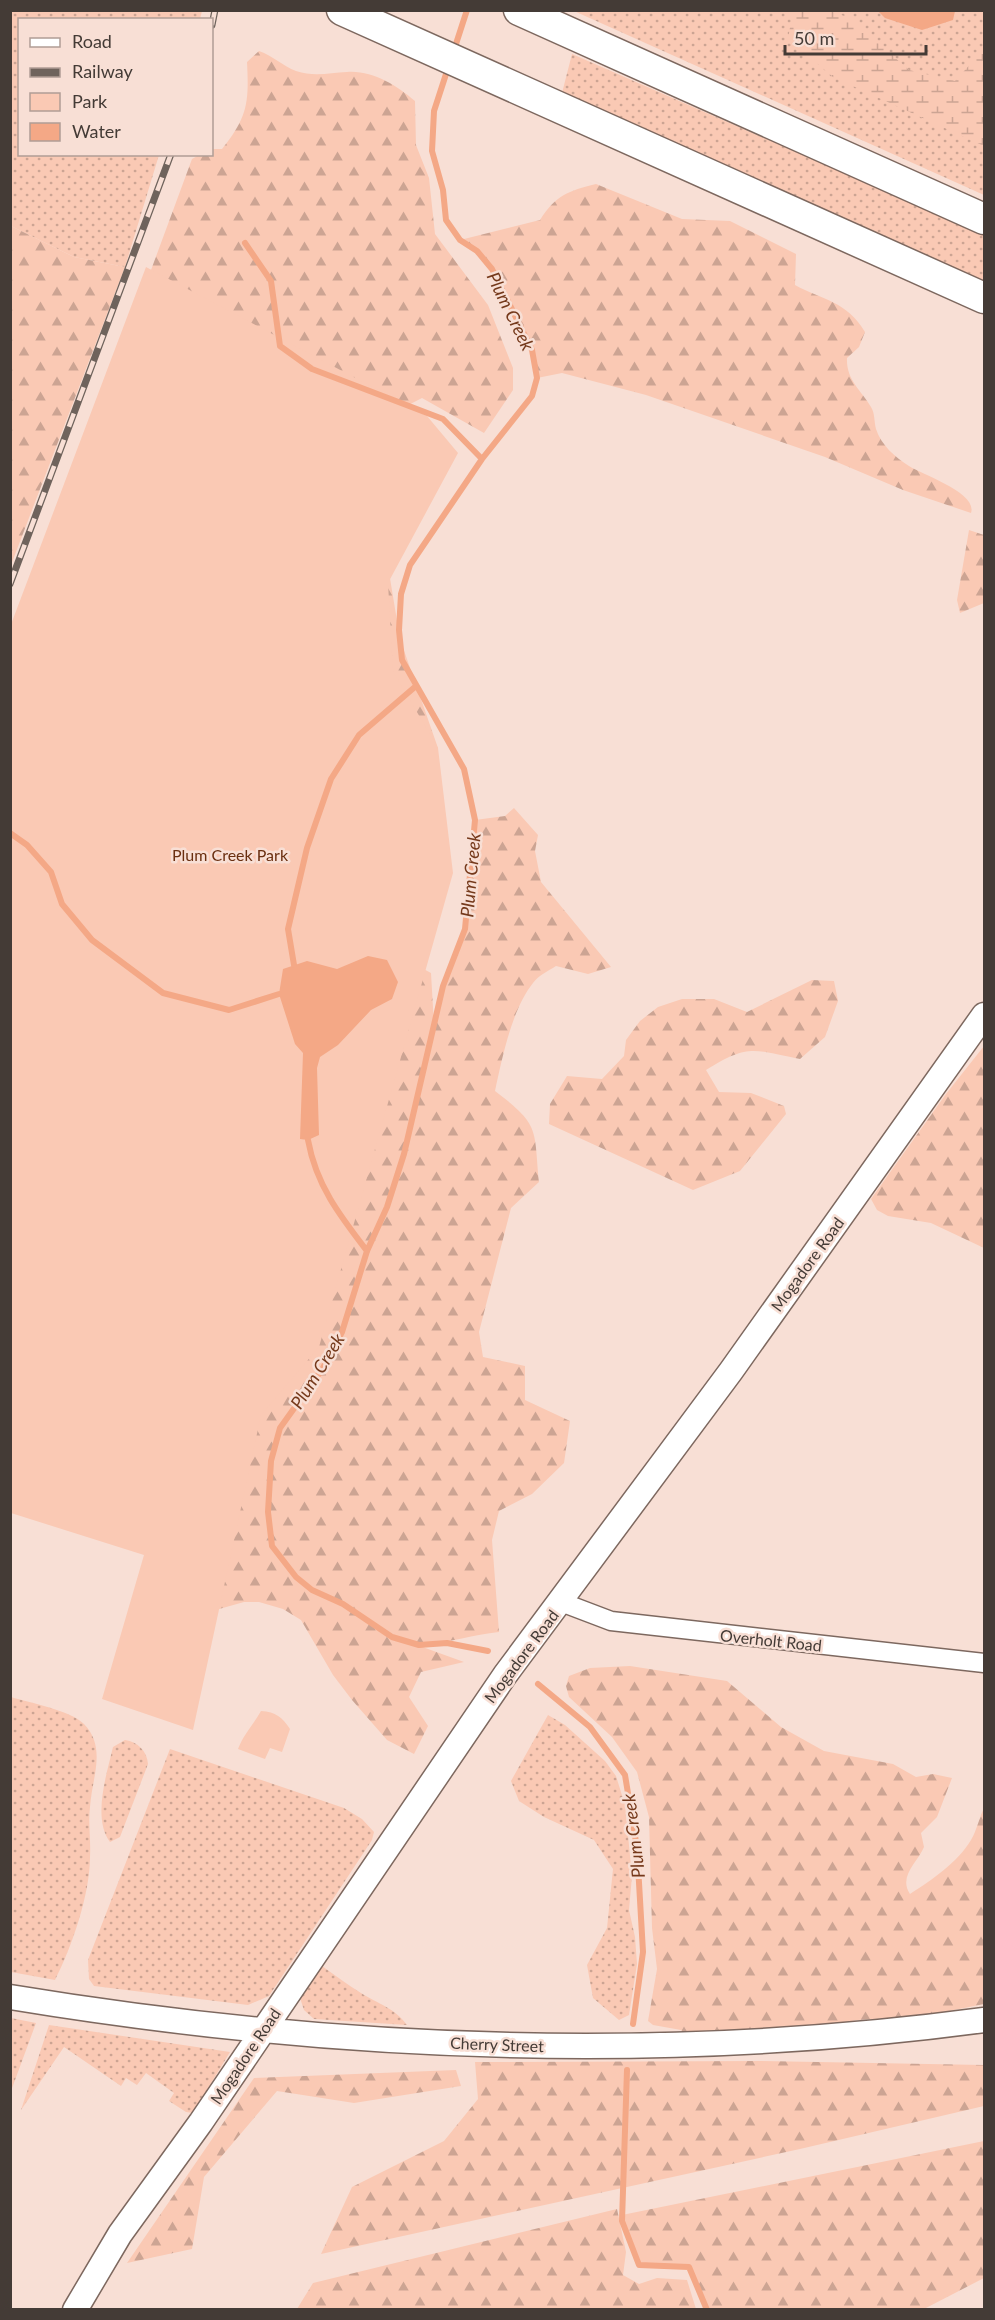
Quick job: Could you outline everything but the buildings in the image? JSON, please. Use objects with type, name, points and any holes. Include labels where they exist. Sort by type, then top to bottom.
[{"type":"main road","points":[[342,10],[984,298]]},
{"type":"main road","points":[[519,10],[984,219]]},
{"type":"street","name":"Mogadore Road","points":[[75,2310],[120,2234],[498,1684],[731,1371],[984,1016]]},
{"type":"street","name":"Overholt Road","points":[[561,1602],[594,1617],[611,1621],[984,1663]]},
{"type":"street","name":"Cherry Street","points":[[10,1996],[263,2029],[450,2043],[657,2046],[759,2042],[984,2020]]},
{"type":"green space","points":[[793,10],[830,11],[850,18],[909,70],[955,81],[984,49],[984,146],[833,77],[788,39]]},
{"type":"green space","points":[[10,11],[202,11],[200,18],[18,18],[18,156],[159,156],[125,267],[74,257],[11,226]]},
{"type":"green space","points":[[574,11],[984,11],[984,195]]},
{"type":"green space","points":[[259,51],[303,73],[366,73],[392,84],[415,101],[416,145],[429,178],[435,234],[488,305],[513,368],[513,390],[484,433],[422,398],[393,413],[89,438],[192,159],[197,156],[213,156],[213,149],[222,149],[242,118],[248,88],[247,62]]},
{"type":"green space","points":[[572,54],[984,234],[984,282],[562,93]]},
{"type":"green space","points":[[596,184],[682,219],[730,221],[796,254],[795,285],[842,307],[865,332],[859,347],[847,358],[847,366],[852,379],[872,409],[881,440],[894,455],[909,466],[948,485],[966,498],[971,506],[971,513],[903,490],[825,457],[646,395],[562,373],[537,378],[527,341],[500,283],[475,252],[460,240],[540,220],[557,199]]},
{"type":"green space","points":[[11,226],[74,257],[125,267],[11,565]]},
{"type":"green space","name":"Plum Creek Park","points":[[146,267],[427,416],[458,453],[388,583],[393,671],[438,748],[453,873],[319,1347],[261,1415],[193,1730],[102,1699],[144,1555],[11,1513],[10,627]]},
{"type":"green space","points":[[969,530],[984,535],[984,603],[960,613],[957,600]]},
{"type":"green space","points":[[387,560],[400,639],[438,748],[394,953],[431,973],[434,1025],[443,985],[465,929],[475,820],[505,816],[514,808],[538,835],[535,851],[541,882],[611,967],[588,974],[556,966],[540,976],[519,1006],[505,1049],[495,1091],[520,1112],[532,1129],[539,1182],[511,1208],[479,1332],[483,1357],[525,1366],[525,1400],[570,1421],[564,1463],[532,1494],[499,1511],[492,1540],[499,1632],[441,1642],[406,1641],[464,1662],[421,1672],[409,1697],[428,1726],[414,1754],[387,1740],[352,1700],[333,1675],[301,1620],[283,1609],[259,1602],[244,1602],[205,1613]]},
{"type":"green space","points":[[812,980],[834,981],[838,1001],[825,1037],[800,1059],[761,1051],[742,1052],[706,1070],[719,1092],[751,1093],[784,1106],[786,1114],[740,1171],[693,1190],[549,1124],[550,1104],[567,1076],[602,1079],[624,1056],[626,1040],[640,1021],[658,1007],[682,999],[714,999],[747,1012]]},
{"type":"green space","points":[[984,1046],[984,1248],[931,1223],[888,1216],[877,1210],[871,1199],[946,1094]]},
{"type":"green space","points":[[630,1666],[727,1681],[781,1727],[824,1751],[893,1764],[916,1777],[933,1774],[952,1778],[937,1817],[921,1833],[924,1847],[910,1869],[906,1881],[910,1894],[936,1877],[966,1848],[984,1808],[984,2004],[924,2016],[858,2020],[772,2030],[684,2033],[681,2030],[653,2025],[648,2021],[657,1969],[652,1928],[649,1817],[637,1772],[612,1737],[569,1697],[566,1686],[569,1676],[590,1668]]},
{"type":"green space","points":[[11,1697],[60,1711],[78,1719],[91,1733],[97,1753],[89,1813],[90,1857],[87,1887],[74,1936],[55,1980],[11,1972]]},
{"type":"green space","points":[[261,1711],[278,1716],[290,1729],[282,1752],[270,1748],[265,1759],[238,1749]]},
{"type":"green space","points":[[548,1715],[565,1725],[605,1761],[616,1776],[625,1805],[632,1876],[629,1910],[635,1937],[637,1964],[629,2015],[619,2020],[593,1998],[587,1965],[607,1928],[613,1869],[594,1840],[544,1817],[519,1801],[511,1781]]},
{"type":"green space","points":[[125,1740],[141,1748],[148,1764],[120,1837],[110,1842],[102,1821],[102,1795],[113,1747]]},
{"type":"green space","points":[[170,1749],[344,1808],[362,1819],[374,1832],[372,1840],[269,1996],[248,2005],[94,1986],[89,1979],[88,1960]]},
{"type":"green space","points":[[322,1966],[356,1990],[392,2010],[407,2025],[314,2019],[304,2010],[300,1998],[305,1985]]},
{"type":"green space","points":[[10,2018],[36,2023],[11,2091]]},
{"type":"green space","points":[[49,2025],[230,2052],[193,2113],[186,2112],[169,2101],[174,2093],[146,2073],[137,2085],[126,2078],[121,2086],[64,2047],[21,2110]]},
{"type":"green space","points":[[761,2061],[984,2065],[984,2106],[800,2149],[321,2254],[352,2187],[444,2141],[478,2099],[475,2062]]},
{"type":"green space","points":[[456,2070],[461,2086],[354,2103],[277,2091],[204,2177],[192,2249],[127,2263],[254,2078]]},
{"type":"green space","points":[[984,2141],[984,2278],[924,2309],[707,2309],[689,2267],[639,2265],[622,2221],[622,2215]]},
{"type":"green space","points":[[617,2209],[626,2252],[623,2275],[639,2284],[657,2278],[687,2280],[696,2309],[297,2309],[313,2283]]},
{"type":"water","points":[[878,11],[955,11],[953,20],[922,30],[885,18]]},
{"type":"water","points":[[368,956],[387,960],[398,982],[392,999],[371,1010],[338,1045],[320,1057],[317,1068],[319,1135],[308,1140],[300,1139],[303,1053],[295,1044],[279,994],[283,969],[307,961],[337,969]]},
{"type":"waterway","name":"Plum Creek","points":[[454,50],[467,10]]},
{"type":"waterway","name":"Plum Creek","points":[[448,68],[434,111],[432,151],[443,190],[446,220],[460,240],[477,251],[492,269],[532,350],[537,378],[532,396],[482,459],[410,565],[401,594],[399,630],[402,660],[464,769],[475,820],[465,929],[443,986],[404,1154],[387,1207],[367,1251],[342,1332],[323,1368],[280,1428],[271,1461],[268,1512],[272,1546],[296,1577],[312,1590],[343,1604],[392,1637],[419,1645],[447,1643],[488,1651]]},
{"type":"waterway","points":[[245,243],[271,281],[280,346],[312,369],[443,419],[482,459]]},
{"type":"waterway","points":[[294,965],[288,929],[307,848],[331,779],[359,735],[416,686]]},
{"type":"waterway","points":[[10,833],[27,845],[51,872],[62,904],[92,940],[163,993],[229,1010],[279,994]]},
{"type":"waterway","points":[[308,1140],[323,1186],[367,1251]]},
{"type":"waterway","name":"Plum Creek","points":[[538,1684],[590,1727],[625,1775],[637,1848],[643,1952],[633,2024]]},
{"type":"waterway","name":"Plum Creek","points":[[627,2070],[622,2221],[639,2265],[689,2267],[707,2310]]},
{"type":"railway","points":[[213,20],[215,10]]},
{"type":"railway","points":[[10,584],[170,156]]}]
